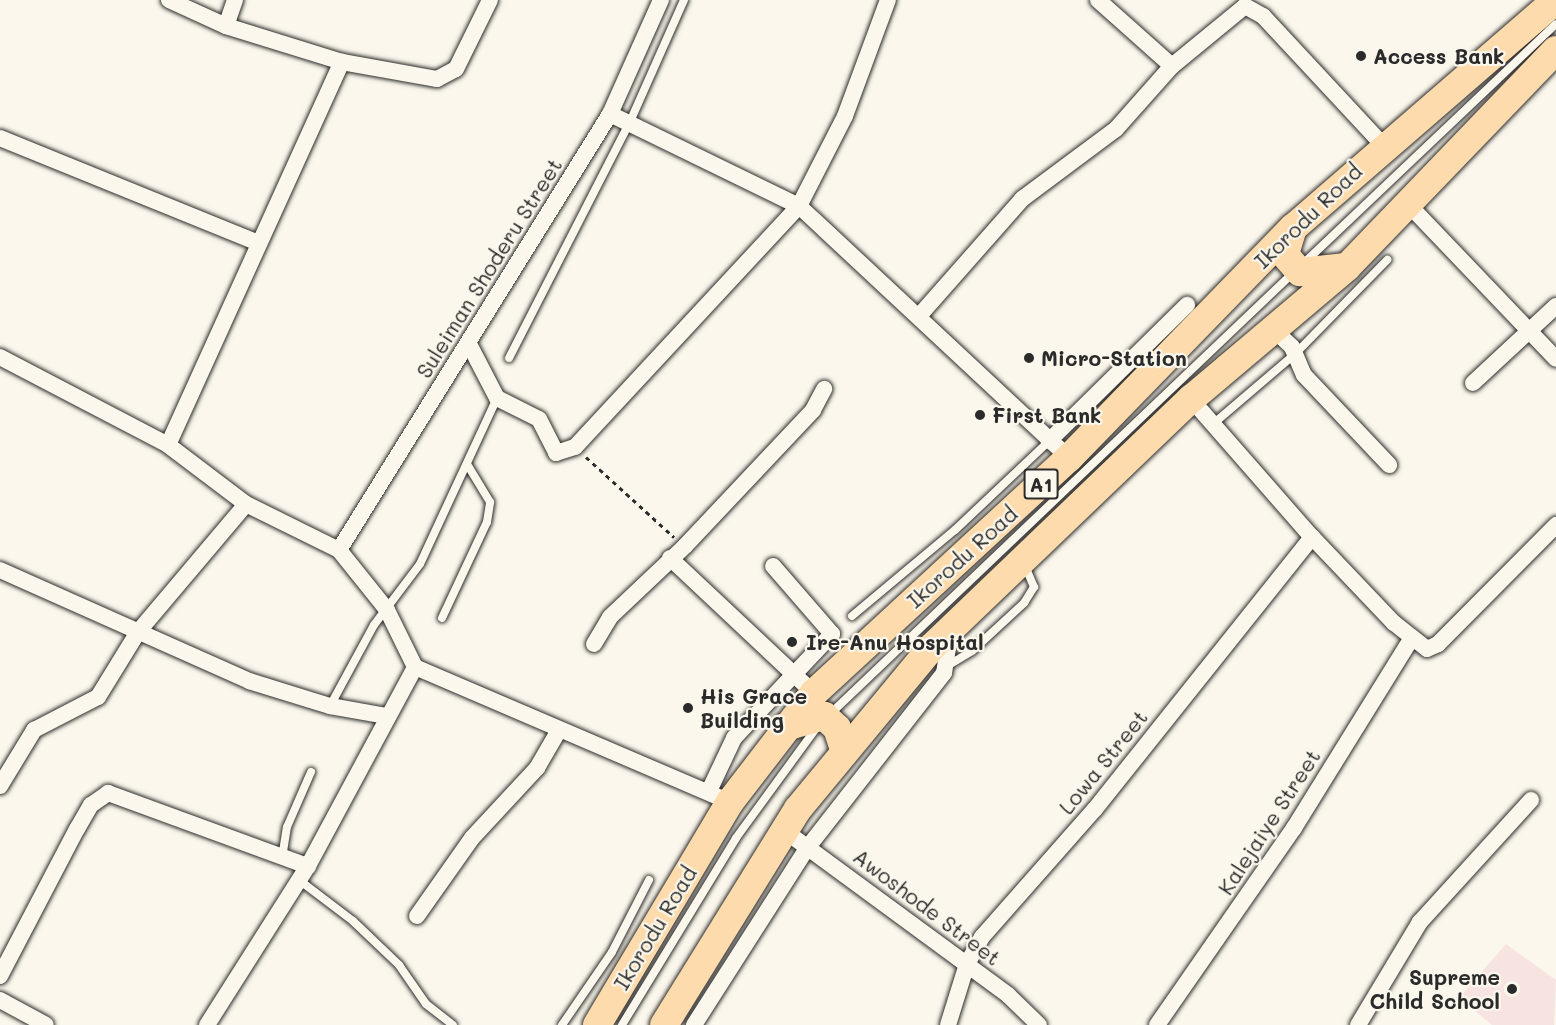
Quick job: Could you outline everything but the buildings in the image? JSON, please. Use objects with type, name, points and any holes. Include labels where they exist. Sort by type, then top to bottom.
[{"type":"highway","name":"Ikorodu Road","points":[[597,1025],[719,796],[814,693],[1059,449],[1293,228],[1383,145],[1551,7]]},
{"type":"highway","name":"Ikorodu Road","points":[[664,1025],[785,831],[844,749],[951,628],[1191,399],[1347,267],[1556,50]]},
{"type":"highway","points":[[1293,228],[1285,255],[1297,269],[1309,275],[1347,267]]},
{"type":"highway","points":[[785,726],[815,715],[826,718],[837,728],[844,749]]},
{"type":"street","points":[[169,0],[226,26],[342,62],[448,78],[490,0]]},
{"type":"street","points":[[226,26],[235,0]]},
{"type":"street","name":"Suleiman Shoderu Street","points":[[339,550],[610,114],[661,0]]},
{"type":"street","points":[[469,344],[497,399],[539,419],[556,453],[575,447],[799,206],[845,116],[888,0]]},
{"type":"street","points":[[1098,0],[1172,66]]},
{"type":"street","points":[[919,316],[1022,200],[1116,129],[1172,66],[1245,6],[1254,8],[1383,145]]},
{"type":"street","points":[[168,445],[256,242],[342,62]]},
{"type":"street","points":[[610,114],[799,206],[1059,449],[1187,305]]},
{"type":"street","points":[[0,138],[256,242]]},
{"type":"street","points":[[1408,204],[1556,359]]},
{"type":"street","points":[[1473,383],[1556,306]]},
{"type":"street","points":[[1274,330],[1295,354],[1304,375],[1389,465]]},
{"type":"street","points":[[0,357],[168,445],[246,504],[339,550],[387,610],[415,667],[719,796],[734,738],[793,674],[830,640],[831,629],[773,566]]},
{"type":"street","points":[[594,644],[610,617],[685,546],[813,410],[824,389]]},
{"type":"street","points":[[1191,399],[1312,537],[1411,639],[1427,649],[1438,644],[1556,525]]},
{"type":"street","points":[[0,786],[34,730],[98,697],[138,632],[246,504]]},
{"type":"street","name":"Lowa Street","points":[[948,1025],[967,964],[982,938],[1095,809],[1312,537]]},
{"type":"street","points":[[670,558],[814,693]]},
{"type":"street","points":[[0,570],[249,681],[330,706],[387,716]]},
{"type":"street","points":[[694,1025],[808,847],[947,666],[951,628]]},
{"type":"street","name":"Kalejaiye Street","points":[[1157,1025],[1294,828],[1411,639]]},
{"type":"street","points":[[207,1025],[303,873],[415,667]]},
{"type":"street","points":[[417,916],[472,838],[537,768],[559,730]]},
{"type":"street","points":[[0,975],[91,805],[108,793],[166,810],[282,858],[303,873]]},
{"type":"street","points":[[1363,1023],[1420,922],[1531,800]]},
{"type":"street","name":"Awoshode Street","points":[[785,831],[967,964],[1039,1025]]},
{"type":"street","points":[[0,1000],[46,1025]]},
{"type":"lane","points":[[509,358],[629,124],[684,0]]},
{"type":"lane","points":[[622,1025],[780,772],[826,718],[1297,269],[1551,7]]},
{"type":"lane","points":[[1213,424],[1295,354],[1387,260]]},
{"type":"lane","points":[[330,706],[387,610],[420,564],[497,399]]},
{"type":"lane","points":[[852,616],[955,530],[1059,449]]},
{"type":"lane","points":[[442,618],[487,522],[490,502],[467,465]]},
{"type":"lane","points":[[947,666],[980,644],[1031,593],[1033,582],[1022,561]]},
{"type":"lane","points":[[282,858],[287,827],[311,772]]},
{"type":"lane","points":[[303,873],[399,965],[426,1004],[453,1025]]},
{"type":"lane","points":[[562,1025],[612,952],[649,880]]},
{"type":"path","points":[[575,447],[685,546]]},
{"type":"shaded area","name":"Supreme Child School","points":[[1506,944],[1556,980],[1554,1025],[1492,1025],[1459,998]]},
{"type":"place","name":"Access Bank","points":[[1361,56]]},
{"type":"place","name":"Micro-Station","points":[[1029,358]]},
{"type":"place","name":"First Bank","points":[[980,415]]},
{"type":"place","name":"Ire-Anu Hospital","points":[[792,642]]},
{"type":"place","name":"His Grace Building","points":[[688,708]]},
{"type":"place","name":"Supreme Child School","points":[[1512,989]]}]
